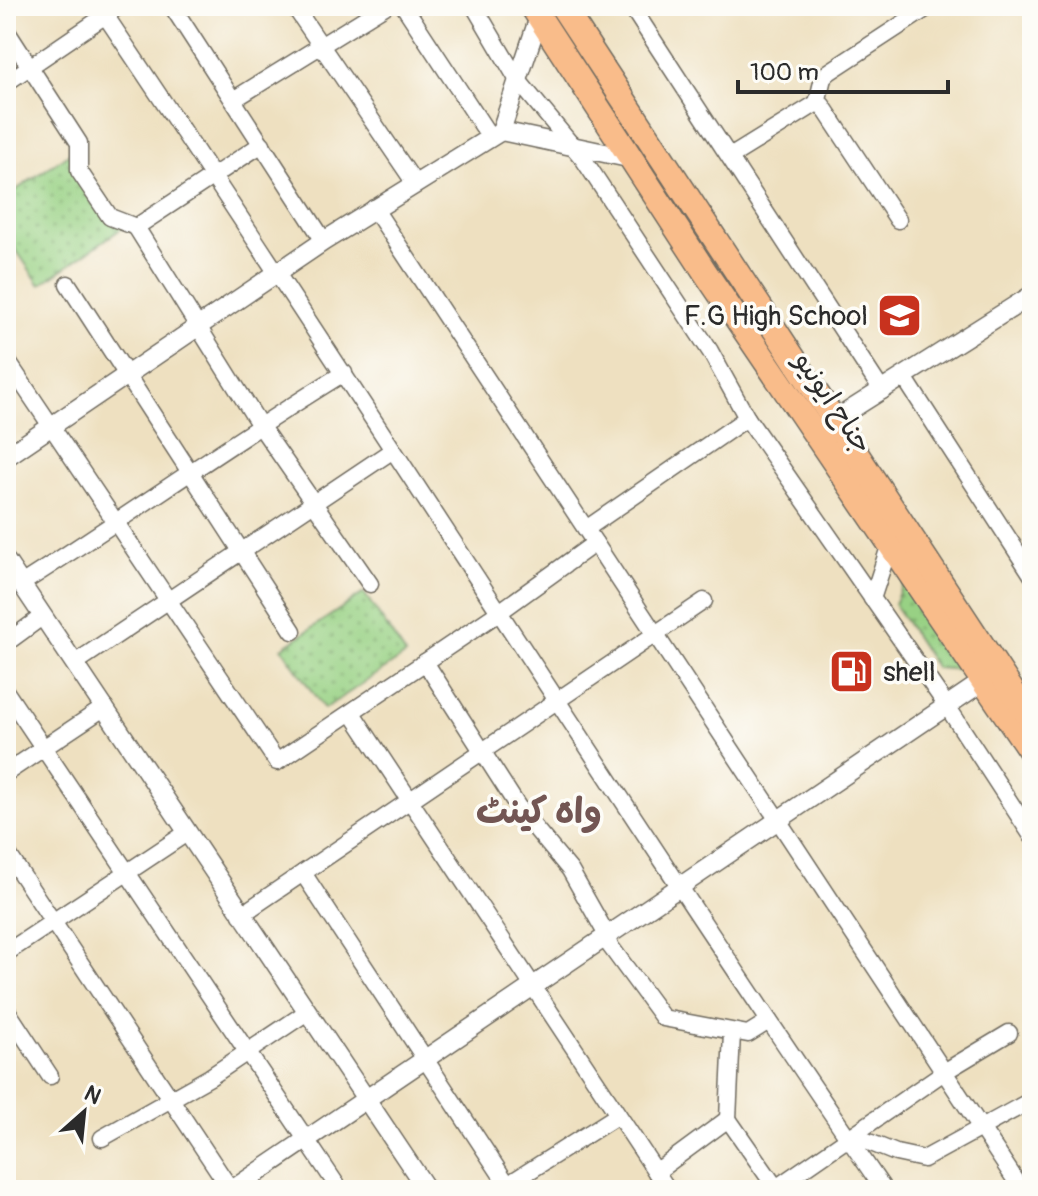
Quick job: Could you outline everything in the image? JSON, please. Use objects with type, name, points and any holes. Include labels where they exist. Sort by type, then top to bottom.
[{"type":"main road","name":"جناح ایونیو","points":[[562,6],[762,315],[836,419],[1032,721]]},
{"type":"main road","name":"جناح ایونیو","points":[[535,11],[705,272],[891,541],[1032,753]]},
{"type":"street","points":[[172,6],[324,241]]},
{"type":"street","points":[[294,6],[414,182]]},
{"type":"street","points":[[233,100],[385,6]]},
{"type":"street","points":[[404,6],[496,134],[633,159]]},
{"type":"street","points":[[474,6],[517,79],[584,160],[710,351],[747,418],[947,706],[1032,836]]},
{"type":"street","points":[[631,6],[882,391]]},
{"type":"street","points":[[730,157],[817,103],[823,78],[829,72],[930,6]]},
{"type":"street","points":[[6,83],[108,9],[498,613],[884,1190]]},
{"type":"street","points":[[6,457],[374,208],[496,134],[517,79],[535,11]]},
{"type":"street","points":[[6,30],[79,143],[79,171],[110,217],[136,227],[259,424],[370,584]]},
{"type":"street","points":[[817,103],[822,105],[898,220]]},
{"type":"street","points":[[136,227],[262,144]]},
{"type":"street","points":[[374,208],[1022,1190]]},
{"type":"street","points":[[68,284],[293,631]]},
{"type":"street","points":[[836,419],[1032,295]]},
{"type":"street","points":[[6,359],[277,762],[498,613],[591,536],[747,418]]},
{"type":"street","points":[[21,584],[116,524],[259,424],[344,373]]},
{"type":"street","points":[[904,377],[1032,575]]},
{"type":"street","points":[[75,663],[393,450]]},
{"type":"street","points":[[872,599],[891,541]]},
{"type":"street","points":[[6,561],[427,1190]]},
{"type":"street","points":[[241,915],[704,601]]},
{"type":"street","points":[[6,643],[43,616]]},
{"type":"street","points":[[425,662],[520,810],[570,870],[606,938],[663,1018],[748,1034],[769,1021]]},
{"type":"street","points":[[6,851],[232,1190],[985,680]]},
{"type":"street","points":[[6,692],[340,1190]]},
{"type":"street","points":[[6,773],[105,707]]},
{"type":"street","points":[[352,713],[668,1190]]},
{"type":"street","points":[[6,953],[188,832]]},
{"type":"street","points":[[303,873],[427,1059],[506,1188],[618,1115]]},
{"type":"street","points":[[6,1009],[50,1076]]},
{"type":"street","points":[[102,1138],[248,1053],[307,1012]]},
{"type":"street","points":[[732,1033],[728,1119],[774,1189],[944,1072],[1009,1033]]},
{"type":"street","points":[[851,1137],[924,1159],[1032,1100]]},
{"type":"street","points":[[656,1172],[728,1119]]},
{"type":"green space","points":[[73,151],[125,226],[40,285],[6,235],[6,197]]},
{"type":"green space","points":[[904,581],[963,670],[936,668],[894,604]]},
{"type":"green space","points":[[364,593],[406,655],[324,709],[282,648]]},
{"type":"place","name":"F.G High School","points":[[899,316]]},
{"type":"place","name":"shell","points":[[852,672]]},
{"type":"district","name":"واہ کینٹ","points":[[539,811]]}]
